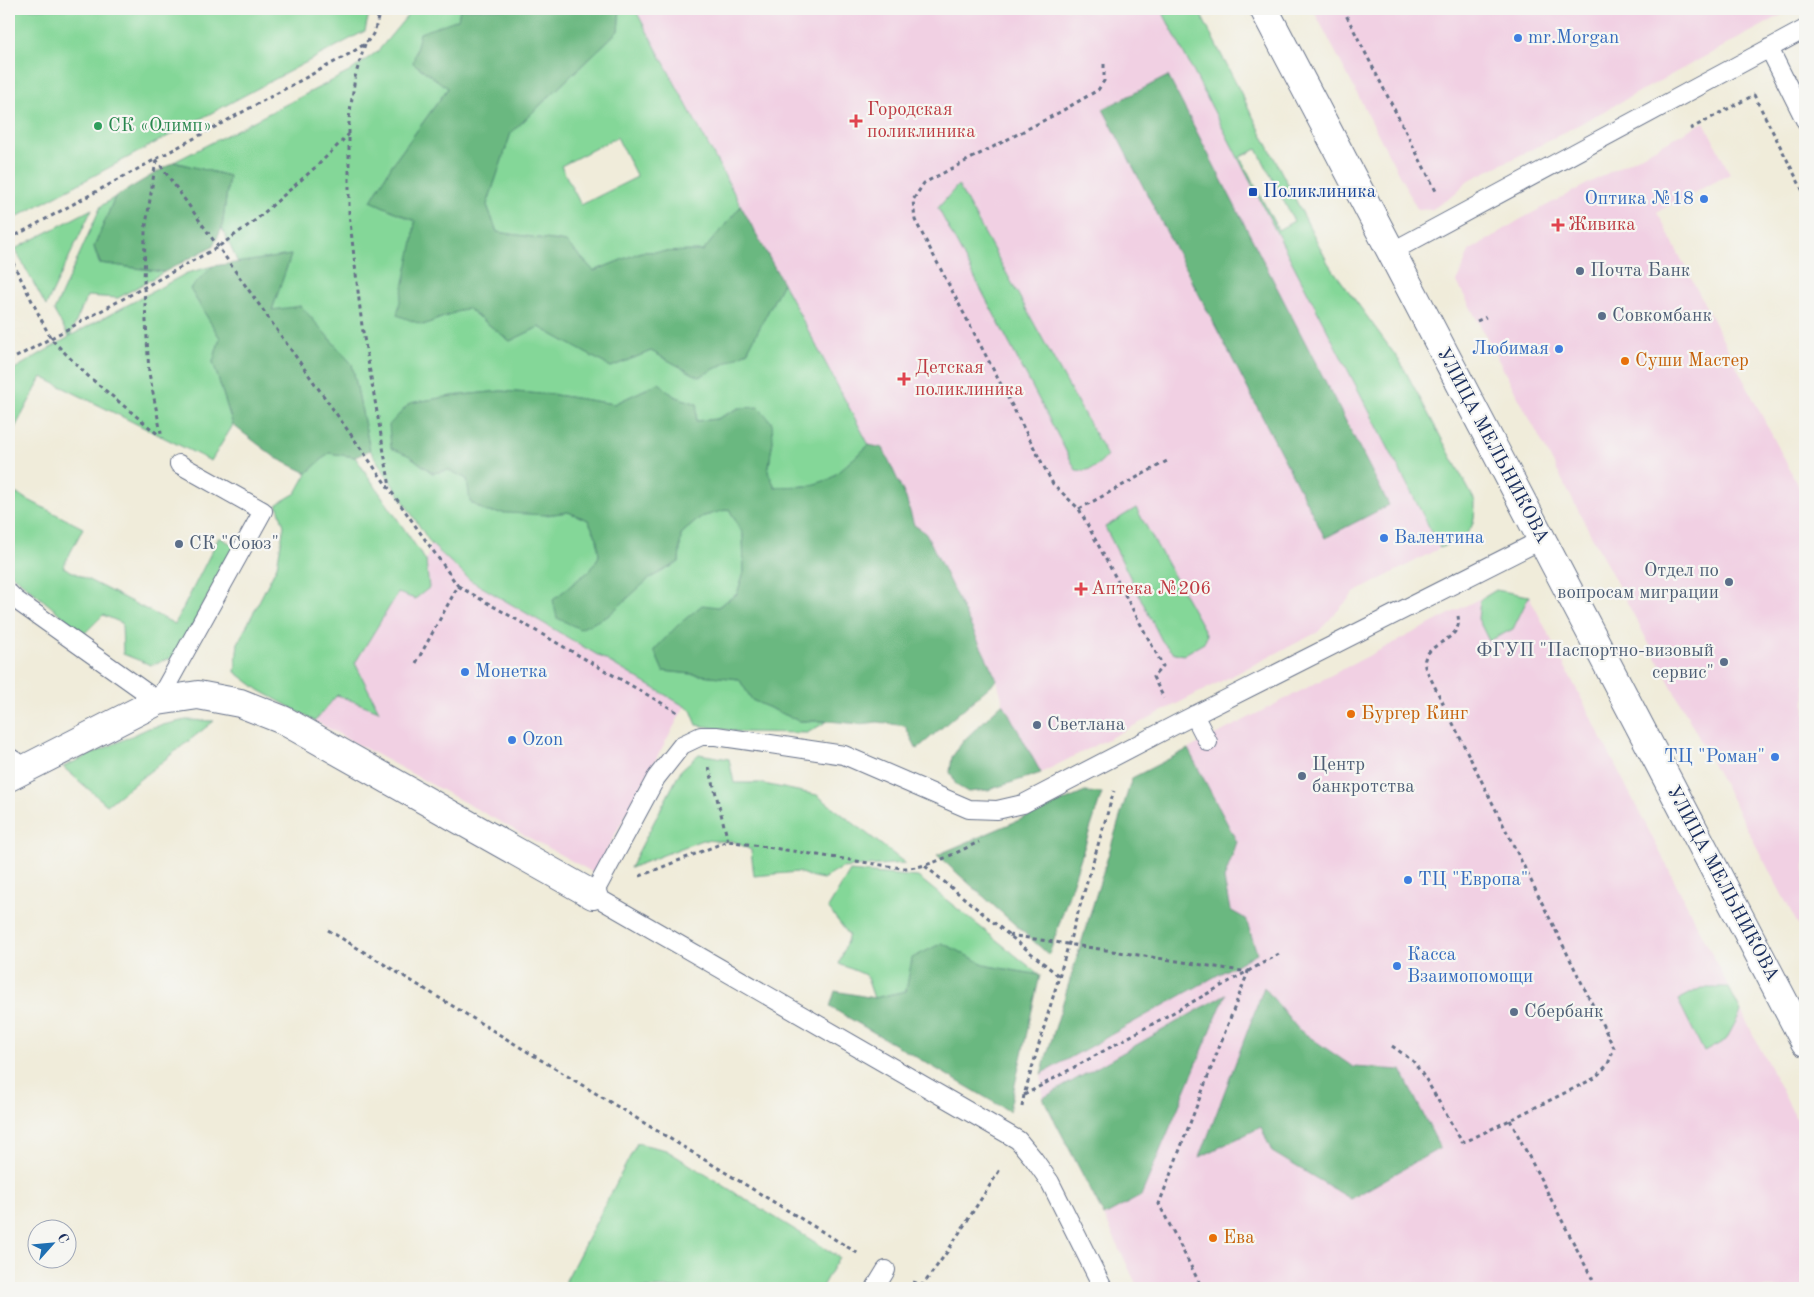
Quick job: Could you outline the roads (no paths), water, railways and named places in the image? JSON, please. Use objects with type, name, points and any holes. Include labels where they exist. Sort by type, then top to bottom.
[{"type":"main road","name":"УЛИЦА МЕЛЬНИКОВА","points":[[1264,9],[1805,1042]]},
{"type":"main road","points":[[14,767],[158,701],[198,695],[240,703],[283,720],[592,895]]},
{"type":"lane","points":[[1391,252],[1805,29]]},
{"type":"lane","points":[[1769,48],[1805,120]]},
{"type":"lane","points":[[9,593],[16,600],[158,701],[263,511],[179,464]]},
{"type":"lane","points":[[1103,1288],[1050,1182],[1018,1140],[592,895],[656,778],[682,745],[701,736],[716,736],[844,755],[968,808],[997,810],[1023,804],[1194,715],[1541,540]]},
{"type":"lane","points":[[1194,715],[1208,742]]},
{"type":"lane","points":[[875,1288],[886,1270]]},
{"type":"place","name":"mr.Morgan","points":[[1518,38]]},
{"type":"place","name":"Городская поликлиника","points":[[856,121]]},
{"type":"place","name":"СК «Олимп»","points":[[98,126]]},
{"type":"place","name":"Поликлиника","points":[[1253,192]]},
{"type":"place","name":"Оптика №18","points":[[1704,199]]},
{"type":"place","name":"Живика","points":[[1558,225]]},
{"type":"place","name":"Почта Банк","points":[[1580,271]]},
{"type":"place","name":"Совкомбанк","points":[[1602,316]]},
{"type":"place","name":"Любимая","points":[[1559,349]]},
{"type":"place","name":"Суши Мастер","points":[[1625,361]]},
{"type":"place","name":"Детская поликлиника","points":[[904,379]]},
{"type":"place","name":"Валентина","points":[[1384,538]]},
{"type":"place","name":"СК \"Союз\"","points":[[179,544]]},
{"type":"place","name":"Отдел по вопросам миграции","points":[[1729,582]]},
{"type":"place","name":"Аптека №206","points":[[1081,589]]},
{"type":"place","name":"ФГУП \"Паспортно-визовый сервис\"","points":[[1724,662]]},
{"type":"place","name":"Монетка","points":[[465,672]]},
{"type":"place","name":"Бургер Кинг","points":[[1351,714]]},
{"type":"place","name":"Светлана","points":[[1037,725]]},
{"type":"place","name":"Ozon","points":[[512,740]]},
{"type":"place","name":"ТЦ \"Роман\"","points":[[1775,757]]},
{"type":"place","name":"Центр банкротства","points":[[1302,776]]},
{"type":"place","name":"ТЦ \"Европа\"","points":[[1408,880]]},
{"type":"place","name":"Касса Взаимопомощи","points":[[1397,966]]},
{"type":"place","name":"Сбербанк","points":[[1514,1012]]},
{"type":"place","name":"Ева","points":[[1213,1238]]}]
